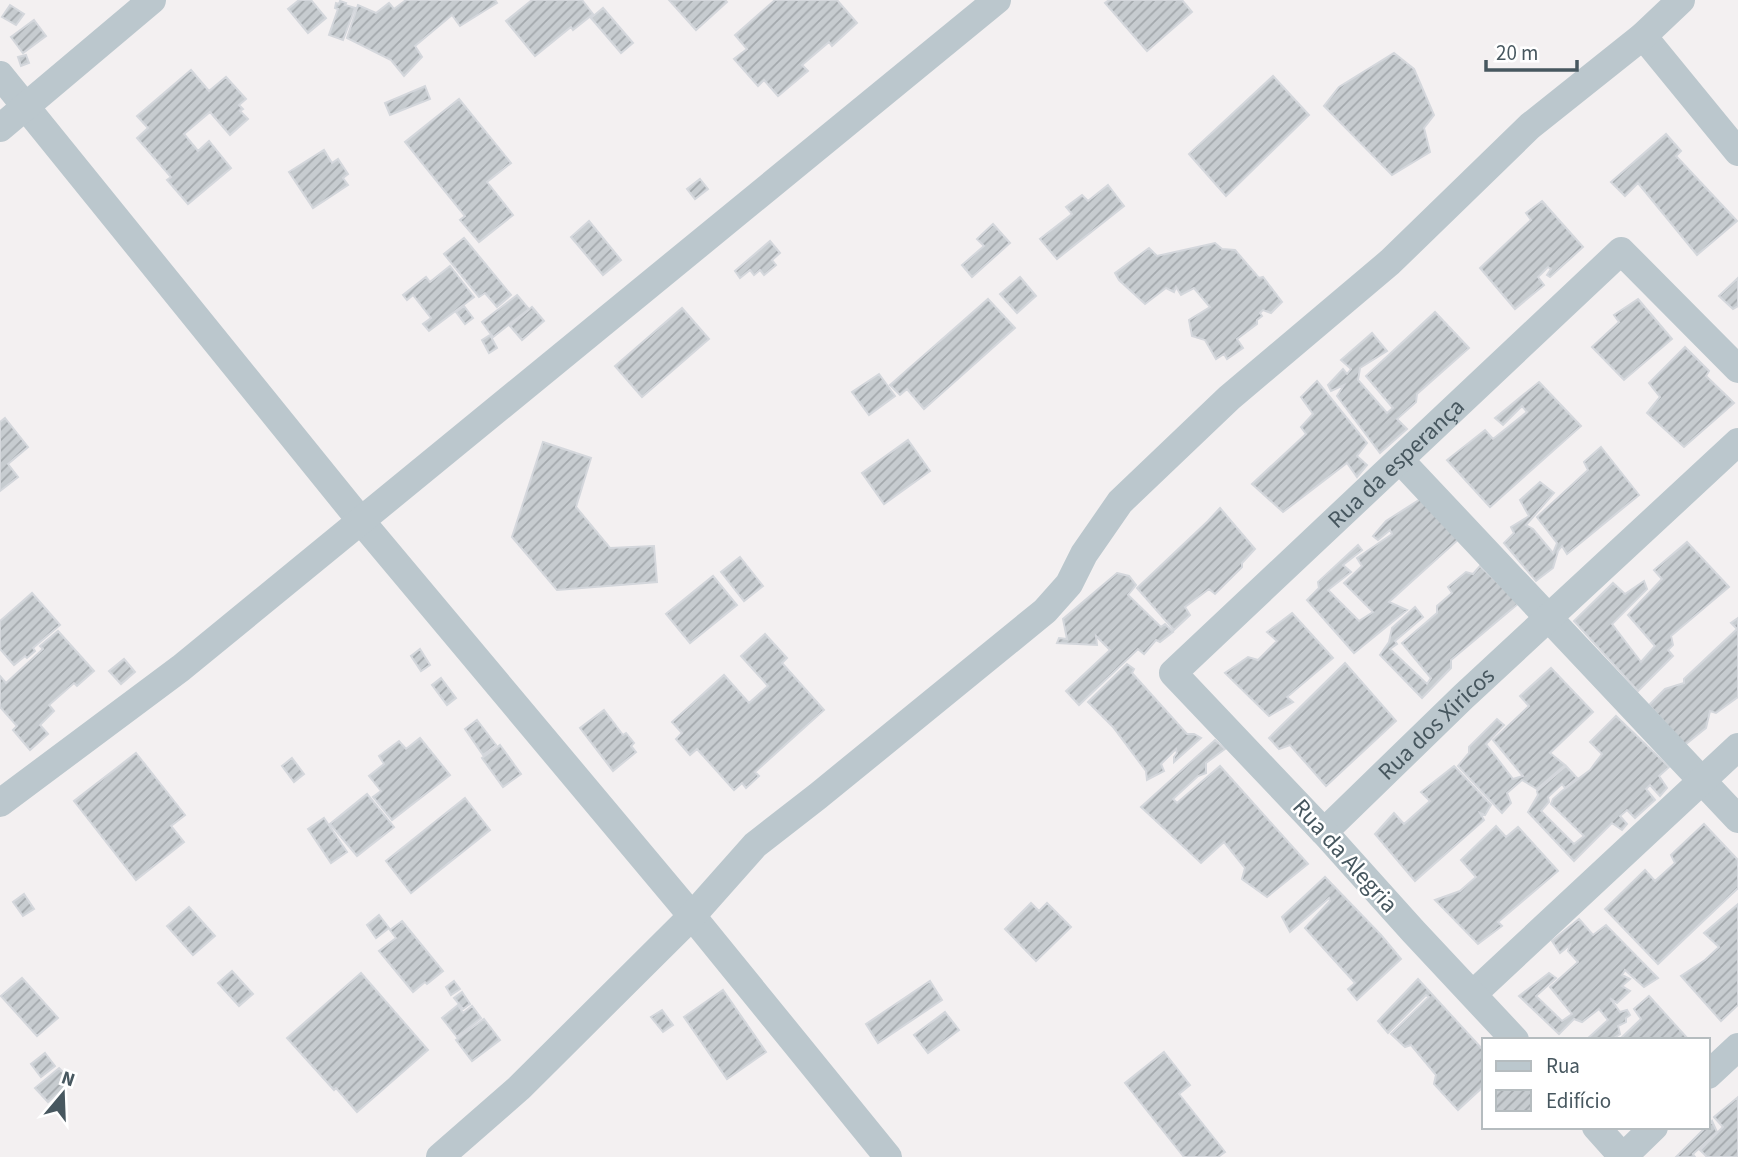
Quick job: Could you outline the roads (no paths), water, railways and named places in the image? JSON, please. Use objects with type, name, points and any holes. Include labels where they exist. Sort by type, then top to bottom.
[{"type":"street","points":[[0,128],[152,0]]},
{"type":"street","points":[[0,803],[181,667],[997,0]]},
{"type":"street","points":[[440,1157],[519,1088],[692,916],[755,845],[1045,611],[1069,584],[1084,554],[1120,502],[1228,398],[1390,262],[1530,126],[1643,36],[1681,0]]},
{"type":"street","points":[[1643,36],[1738,152]]},
{"type":"street","points":[[0,75],[361,522],[692,916],[888,1157]]},
{"type":"street","name":"Rua da esperança","points":[[1172,673],[1621,251],[1738,369]]},
{"type":"street","name":"Rua dos Xiricos","points":[[1324,832],[1464,697],[1738,442]]},
{"type":"street","points":[[1400,460],[1738,818]]},
{"type":"street","name":"Rua da Alegria","points":[[1172,673],[1324,832],[1513,1038]]},
{"type":"street","points":[[1473,994],[1738,747]]},
{"type":"street","points":[[1710,1073],[1738,1047]]},
{"type":"street","points":[[1598,1129],[1623,1157],[1652,1129]]}]
